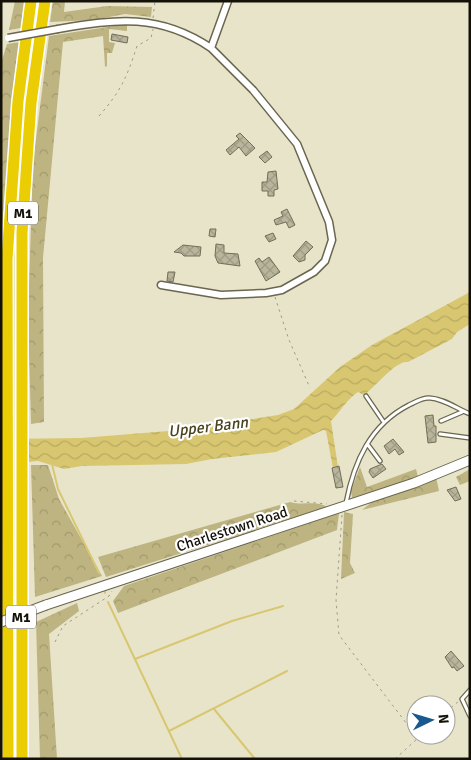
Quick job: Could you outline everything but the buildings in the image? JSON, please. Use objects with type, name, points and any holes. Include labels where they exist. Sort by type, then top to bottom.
[{"type":"highway","name":"M1","points":[[8,759],[6,259],[18,101],[31,1]]},
{"type":"highway","name":"M1","points":[[22,759],[22,224],[31,112],[45,1]]},
{"type":"highway","points":[[22,720],[28,759]]},
{"type":"main road","name":"Charlestown Road","points":[[1,622],[46,605],[414,483],[470,460]]},
{"type":"street","points":[[211,48],[228,1]]},
{"type":"street","points":[[5,39],[58,29],[124,20],[152,22],[176,28],[211,48],[253,90],[297,144],[329,222],[332,240],[326,261],[314,272],[282,290],[273,292],[212,295],[161,285]]},
{"type":"lane","points":[[366,396],[383,421]]},
{"type":"lane","points":[[341,507],[368,445],[383,421],[412,403],[427,398],[443,401],[470,414]]},
{"type":"lane","points":[[440,421],[462,411]]},
{"type":"lane","points":[[440,434],[470,438]]},
{"type":"lane","points":[[368,445],[380,461]]},
{"type":"lane","points":[[470,690],[462,699],[470,716]]},
{"type":"path","points":[[99,116],[122,87],[138,46],[151,38],[156,1]]},
{"type":"path","points":[[273,292],[289,340],[310,388]]},
{"type":"path","points":[[294,501],[297,503],[320,502],[341,507],[336,600],[339,635],[363,669],[406,722]]},
{"type":"path","points":[[55,642],[63,626],[109,596],[113,590],[112,583]]},
{"type":"path","points":[[456,704],[462,699]]},
{"type":"path","points":[[396,759],[411,745]]},
{"type":"green space","points":[[15,1],[25,1],[21,28],[9,30]]},
{"type":"green space","points":[[53,1],[65,1],[64,12],[107,6],[152,7],[151,17],[125,14],[93,20],[50,22]]},
{"type":"green space","points":[[127,24],[127,31],[109,29],[109,42],[115,43],[112,53],[107,53],[107,66],[105,67],[103,36],[63,42],[43,258],[44,422],[31,424],[28,317],[33,162],[49,36]]},
{"type":"green space","points":[[21,42],[9,136],[4,225],[1,345],[1,63],[7,44]]},
{"type":"green space","points":[[31,465],[48,465],[59,499],[102,576],[35,597]]},
{"type":"green space","points":[[360,467],[367,487],[416,469],[418,477],[352,498],[351,491]]},
{"type":"green space","points":[[470,469],[470,481],[460,485],[456,477]]},
{"type":"green space","points":[[436,477],[439,491],[362,510],[373,501]]},
{"type":"green space","points":[[290,502],[319,504],[327,507],[106,577],[98,557]]},
{"type":"green space","points":[[344,512],[353,514],[350,563],[355,573],[341,579]]},
{"type":"green space","points":[[339,513],[337,530],[118,613],[113,601],[124,586]]},
{"type":"green space","points":[[77,603],[79,611],[49,634],[57,759],[40,759],[36,622]]},
{"type":"water","name":"Upper Bann","points":[[470,292],[470,324],[457,332],[452,339],[408,362],[398,365],[364,395],[358,392],[331,421],[338,467],[333,468],[326,431],[323,430],[276,452],[212,459],[186,464],[82,466],[64,469],[38,461],[1,465],[1,439],[81,438],[181,430],[278,415],[294,409],[340,367],[372,345]]},
{"type":"pier","points":[[1,436],[29,438],[28,464],[1,467]]},
{"type":"waterway","points":[[52,464],[58,489],[99,573]]},
{"type":"waterway","points":[[108,602],[182,759]]},
{"type":"waterway","points":[[135,659],[232,621],[283,606]]},
{"type":"waterway","points":[[169,731],[287,671]]},
{"type":"waterway","points":[[214,709],[255,759]]}]
